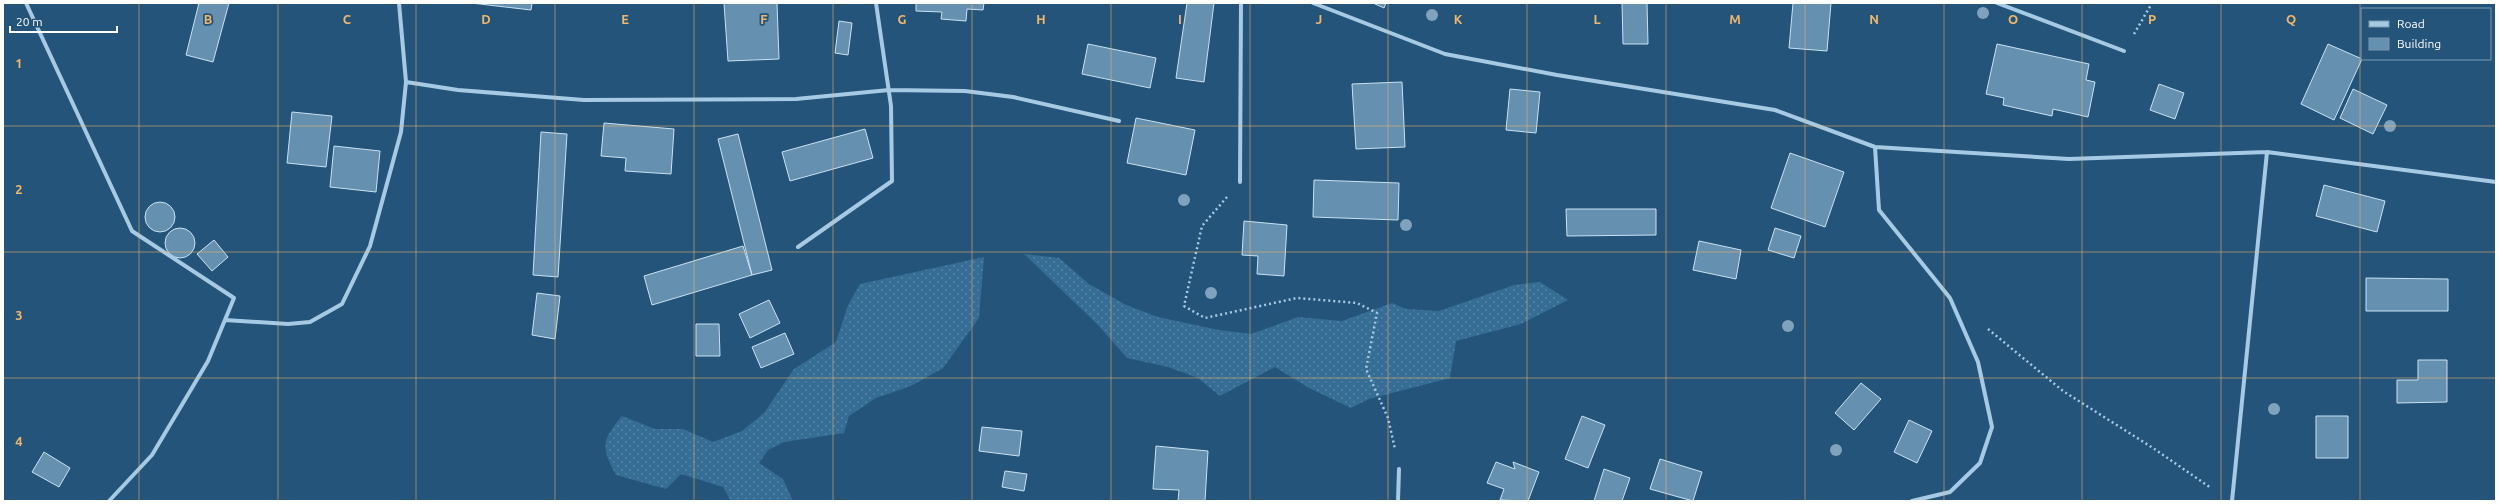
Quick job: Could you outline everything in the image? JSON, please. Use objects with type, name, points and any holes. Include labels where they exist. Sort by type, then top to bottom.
[{"type":"street","points":[[26,3],[132,231],[234,298],[208,361],[152,455],[109,501]]},
{"type":"street","points":[[225,320],[288,324],[310,322],[342,304],[370,246],[400,132],[406,82],[399,3]]},
{"type":"street","points":[[798,247],[892,181],[891,106],[876,3]]},
{"type":"street","points":[[1240,182],[1241,3]]},
{"type":"street","points":[[1312,3],[1445,54],[1557,75],[1775,110],[1875,147],[2069,159],[2267,152],[2496,182]]},
{"type":"street","points":[[1997,3],[2124,51]]},
{"type":"street","points":[[406,82],[458,90],[584,100],[796,98],[889,90],[965,91],[1013,97],[1119,121]]},
{"type":"street","points":[[1875,147],[1879,210],[1950,298],[1978,362],[1992,427],[1980,463],[1950,492],[1912,501]]},
{"type":"street","points":[[2232,501],[2267,152]]},
{"type":"street","points":[[1398,501],[1399,469]]},
{"type":"path","points":[[2124,51],[2152,3]]},
{"type":"path","points":[[1240,182],[1202,226],[1184,306],[1205,318],[1298,298],[1358,303],[1377,313],[1366,369],[1388,418],[1399,469]]},
{"type":"path","points":[[1986,328],[2063,391],[2153,448],[2217,492]]},
{"type":"shaded area","points":[[1024,254],[1059,258],[1089,284],[1126,305],[1158,317],[1219,330],[1251,334],[1298,317],[1342,321],[1392,303],[1406,309],[1439,311],[1514,285],[1540,282],[1568,300],[1521,324],[1456,341],[1450,378],[1369,399],[1351,408],[1309,388],[1275,367],[1220,396],[1198,378],[1168,367],[1127,358],[1098,325]]},
{"type":"shaded area","points":[[984,257],[979,318],[943,368],[911,386],[876,398],[849,416],[844,433],[784,442],[768,450],[759,463],[783,479],[793,501],[731,501],[723,487],[681,474],[666,489],[616,475],[606,451],[606,444],[610,432],[622,416],[655,429],[683,429],[713,442],[742,431],[764,413],[794,369],[836,342],[848,305],[860,284]]},
{"type":"building","points":[[199,3],[229,3],[213,62],[186,55]]},
{"type":"building","points":[[471,3],[532,3],[531,10]]},
{"type":"building","points":[[724,3],[777,3],[779,59],[728,61]]},
{"type":"building","points":[[916,3],[984,3],[983,10],[967,9],[966,21],[941,19],[942,12],[916,11]]},
{"type":"building","points":[[1187,3],[1214,3],[1204,82],[1176,78]]},
{"type":"building","points":[[1373,3],[1386,3],[1384,8]]},
{"type":"building","points":[[1622,3],[1647,3],[1648,44],[1623,44]]},
{"type":"building","points":[[1793,3],[1831,3],[1827,51],[1789,48]]},
{"type":"building","points":[[839,21],[852,23],[848,55],[835,53]]},
{"type":"building","points":[[1088,44],[1156,58],[1150,88],[1082,74]]},
{"type":"building","points":[[1997,44],[2089,64],[2086,80],[2095,82],[2088,117],[2053,109],[2052,116],[2003,105],[2004,98],[1986,94]]},
{"type":"building","points":[[2328,44],[2361,59],[2334,120],[2301,104]]},
{"type":"building","points":[[1402,82],[1405,147],[1356,149],[1352,84]]},
{"type":"building","points":[[2159,84],[2184,93],[2175,119],[2150,110]]},
{"type":"building","points":[[1510,89],[1540,92],[1536,133],[1506,130]]},
{"type":"building","points":[[2353,89],[2387,105],[2373,134],[2340,118]]},
{"type":"building","points":[[292,112],[332,116],[326,167],[287,163]]},
{"type":"building","points":[[1136,118],[1195,130],[1186,175],[1127,163]]},
{"type":"building","points":[[604,123],[674,129],[671,174],[625,171],[626,158],[601,156]]},
{"type":"building","points":[[865,129],[873,158],[790,181],[782,152]]},
{"type":"building","points":[[541,132],[567,134],[558,277],[533,275]]},
{"type":"building","points":[[738,134],[772,270],[752,275],[718,139]]},
{"type":"building","points":[[334,146],[380,151],[376,192],[330,187]]},
{"type":"building","points":[[1790,153],[1844,172],[1825,227],[1771,208]]},
{"type":"building","points":[[1314,180],[1399,183],[1398,220],[1313,217]]},
{"type":"building","points":[[2324,185],[2385,201],[2377,232],[2316,216]]},
{"type":"building","points":[[160,202],[166,203],[174,211],[174,223],[166,231],[160,232],[154,231],[146,223],[145,217],[146,211],[154,203]]},
{"type":"building","points":[[1566,209],[1656,209],[1656,235],[1567,236]]},
{"type":"building","points":[[1244,221],[1287,225],[1284,276],[1257,274],[1258,256],[1242,255]]},
{"type":"building","points":[[180,228],[186,229],[194,237],[194,249],[186,257],[180,258],[174,257],[166,249],[165,243],[166,237],[174,229]]},
{"type":"building","points":[[1775,228],[1801,236],[1794,258],[1768,250]]},
{"type":"building","points":[[214,240],[228,257],[212,271],[197,254]]},
{"type":"building","points":[[1699,241],[1741,250],[1736,279],[1693,270]]},
{"type":"building","points":[[743,246],[752,275],[652,305],[644,276]]},
{"type":"building","points":[[2366,278],[2448,279],[2448,311],[2366,311]]},
{"type":"building","points":[[537,293],[560,296],[555,339],[532,335]]},
{"type":"building","points":[[769,300],[780,323],[750,338],[739,314]]},
{"type":"building","points":[[696,324],[719,324],[720,356],[696,356]]},
{"type":"building","points":[[785,333],[794,354],[761,368],[752,347]]},
{"type":"building","points":[[2418,360],[2447,360],[2447,402],[2397,403],[2397,380],[2418,380]]},
{"type":"building","points":[[1861,383],[1881,399],[1854,430],[1835,413]]},
{"type":"building","points":[[1582,416],[1605,425],[1588,468],[1565,459]]},
{"type":"building","points":[[2316,416],[2348,416],[2348,458],[2316,458]]},
{"type":"building","points":[[1909,420],[1932,431],[1917,463],[1894,452]]},
{"type":"building","points":[[982,427],[1022,431],[1019,456],[979,451]]},
{"type":"building","points":[[1156,446],[1208,451],[1205,501],[1178,501],[1179,490],[1153,489]]},
{"type":"building","points":[[44,452],[70,468],[59,487],[32,472]]},
{"type":"building","points":[[1660,459],[1702,472],[1693,501],[1650,489]]},
{"type":"building","points":[[1496,462],[1515,469],[1513,462],[1539,472],[1528,501],[1500,500],[1504,489],[1487,483]]},
{"type":"building","points":[[1604,469],[1630,478],[1622,501],[1594,501]]},
{"type":"building","points":[[1005,471],[1027,474],[1024,491],[1002,487]]}]
